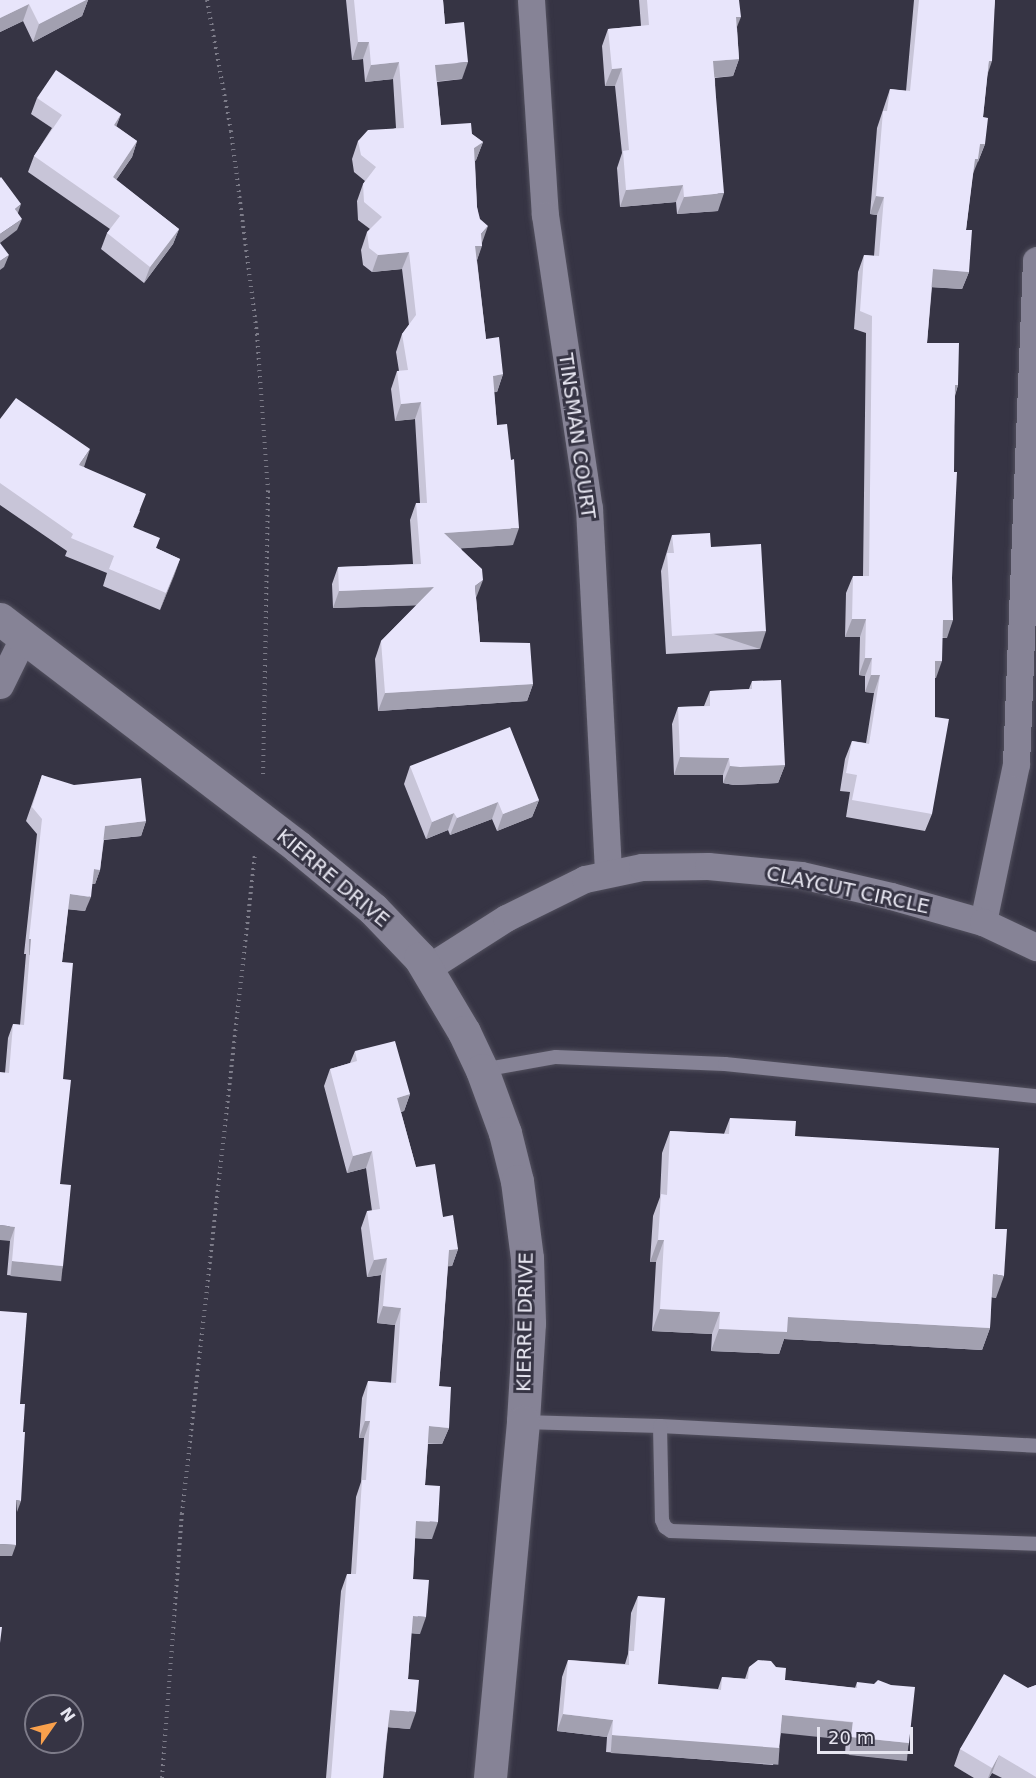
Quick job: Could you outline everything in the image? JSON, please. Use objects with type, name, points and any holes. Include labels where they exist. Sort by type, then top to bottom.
[{"type":"street","name":"TINSMAN COURT","points":[[531,0],[545,215],[589,508],[608,872]]},
{"type":"street","points":[[983,922],[1016,765],[1036,260]]},
{"type":"street","name":"KIERRE DRIVE","points":[[12,629],[259,817],[373,909],[399,935],[426,969],[464,1032],[482,1070],[505,1133],[524,1226],[529,1323],[523,1422],[490,1778]]},
{"type":"street","points":[[0,685],[12,629]]},
{"type":"street","name":"CLAYCUT CIRCLE","points":[[426,969],[506,918],[585,879],[608,872],[642,867],[708,866],[791,874],[891,896],[983,922],[1036,947]]},
{"type":"lane","points":[[482,1070],[556,1057],[714,1063],[1036,1096]]},
{"type":"lane","points":[[523,1422],[660,1426],[1036,1446]]},
{"type":"lane","points":[[660,1426],[662,1520],[665,1527],[671,1531],[1036,1544]]},
{"type":"path","points":[[162,1778],[182,1514],[264,761],[268,491],[254,311],[231,131],[207,0]]},
{"type":"building","points":[[0,0],[86,0],[39,24],[29,4],[0,18]]},
{"type":"building","points":[[354,0],[443,0],[445,24],[464,22],[468,62],[435,65],[441,125],[471,123],[472,134],[483,142],[474,148],[477,207],[480,219],[488,226],[481,234],[482,246],[475,246],[486,339],[499,337],[503,374],[493,376],[497,425],[507,424],[511,460],[514,459],[519,528],[444,533],[482,569],[483,580],[475,586],[480,642],[530,643],[533,684],[385,693],[381,641],[434,587],[339,591],[338,567],[421,564],[416,503],[427,503],[421,402],[401,404],[397,371],[408,370],[402,334],[416,315],[409,252],[378,255],[369,248],[367,232],[382,217],[364,202],[363,184],[376,167],[361,155],[358,141],[368,130],[404,128],[399,62],[371,65],[369,42],[358,42]]},
{"type":"building","points":[[647,0],[739,0],[741,17],[736,17],[739,59],[713,61],[724,193],[684,197],[683,185],[626,190],[623,151],[629,150],[622,68],[612,69],[608,29],[649,25]]},
{"type":"building","points":[[919,0],[995,0],[992,61],[989,61],[983,117],[988,118],[985,144],[980,144],[978,159],[975,159],[966,230],[972,230],[969,272],[933,269],[927,343],[959,343],[958,385],[955,385],[954,472],[957,472],[952,578],[953,620],[943,620],[942,661],[935,661],[935,717],[949,719],[932,814],[852,800],[857,775],[846,773],[852,741],[869,744],[880,675],[871,675],[872,658],[865,658],[866,619],[852,619],[853,576],[869,576],[872,316],[860,311],[864,255],[879,256],[884,197],[876,196],[883,111],[887,111],[890,89],[910,91]]},
{"type":"building","points":[[56,70],[121,114],[114,125],[137,141],[113,177],[179,229],[150,267],[107,233],[120,216],[34,156],[62,115],[37,98]]},
{"type":"building","points":[[0,178],[21,204],[15,209],[22,219],[0,234]]},
{"type":"building","points":[[0,243],[9,255],[0,261]]},
{"type":"building","points":[[16,398],[90,449],[79,465],[146,494],[133,527],[160,538],[156,548],[180,559],[166,593],[109,569],[114,556],[71,538],[73,534],[0,483],[0,419]]},
{"type":"building","points":[[710,533],[711,547],[761,544],[766,631],[672,636],[667,553],[674,553],[672,535]]},
{"type":"building","points":[[781,680],[785,765],[740,767],[730,766],[729,758],[680,757],[678,707],[710,706],[710,691],[752,689],[752,681]]},
{"type":"building","points":[[510,727],[539,800],[503,814],[498,802],[457,818],[454,813],[432,822],[410,766]]},
{"type":"building","points":[[42,775],[74,785],[141,778],[146,821],[105,826],[100,870],[94,869],[91,897],[70,894],[62,962],[73,963],[63,1079],[71,1080],[60,1184],[71,1185],[63,1266],[12,1261],[15,1227],[0,1225],[0,1072],[9,1073],[13,1024],[24,1025],[31,939],[29,939],[42,819],[32,807]]},
{"type":"building","points":[[395,1041],[410,1094],[397,1098],[416,1167],[435,1164],[443,1217],[453,1215],[458,1249],[449,1250],[439,1386],[451,1387],[449,1428],[429,1426],[425,1485],[440,1486],[438,1522],[416,1521],[413,1579],[429,1580],[426,1617],[413,1616],[408,1679],[419,1680],[416,1712],[390,1710],[383,1778],[331,1778],[347,1574],[356,1574],[362,1480],[366,1480],[370,1421],[365,1421],[368,1381],[396,1383],[401,1308],[383,1306],[387,1258],[374,1260],[367,1211],[380,1209],[372,1151],[353,1156],[330,1069],[357,1061],[355,1051]]},
{"type":"building","points":[[730,1118],[796,1121],[795,1136],[999,1148],[995,1229],[1007,1229],[1004,1276],[993,1274],[990,1328],[788,1317],[787,1332],[719,1329],[720,1312],[660,1309],[664,1240],[658,1240],[661,1194],[667,1195],[670,1131],[729,1134]]},
{"type":"building","points":[[0,1311],[27,1313],[20,1404],[25,1404],[23,1432],[25,1432],[21,1501],[16,1500],[16,1545],[0,1544]]},
{"type":"building","points":[[638,1596],[665,1598],[658,1684],[721,1690],[722,1677],[748,1679],[749,1667],[758,1660],[771,1661],[776,1667],[786,1668],[785,1680],[857,1688],[857,1682],[874,1684],[878,1680],[891,1685],[915,1687],[909,1743],[851,1737],[853,1722],[782,1715],[779,1748],[612,1735],[613,1720],[563,1714],[568,1660],[629,1665],[629,1651],[634,1651]]},
{"type":"building","points":[[1004,1674],[1028,1688],[1036,1685],[1036,1777],[999,1755],[992,1768],[960,1749]]}]
